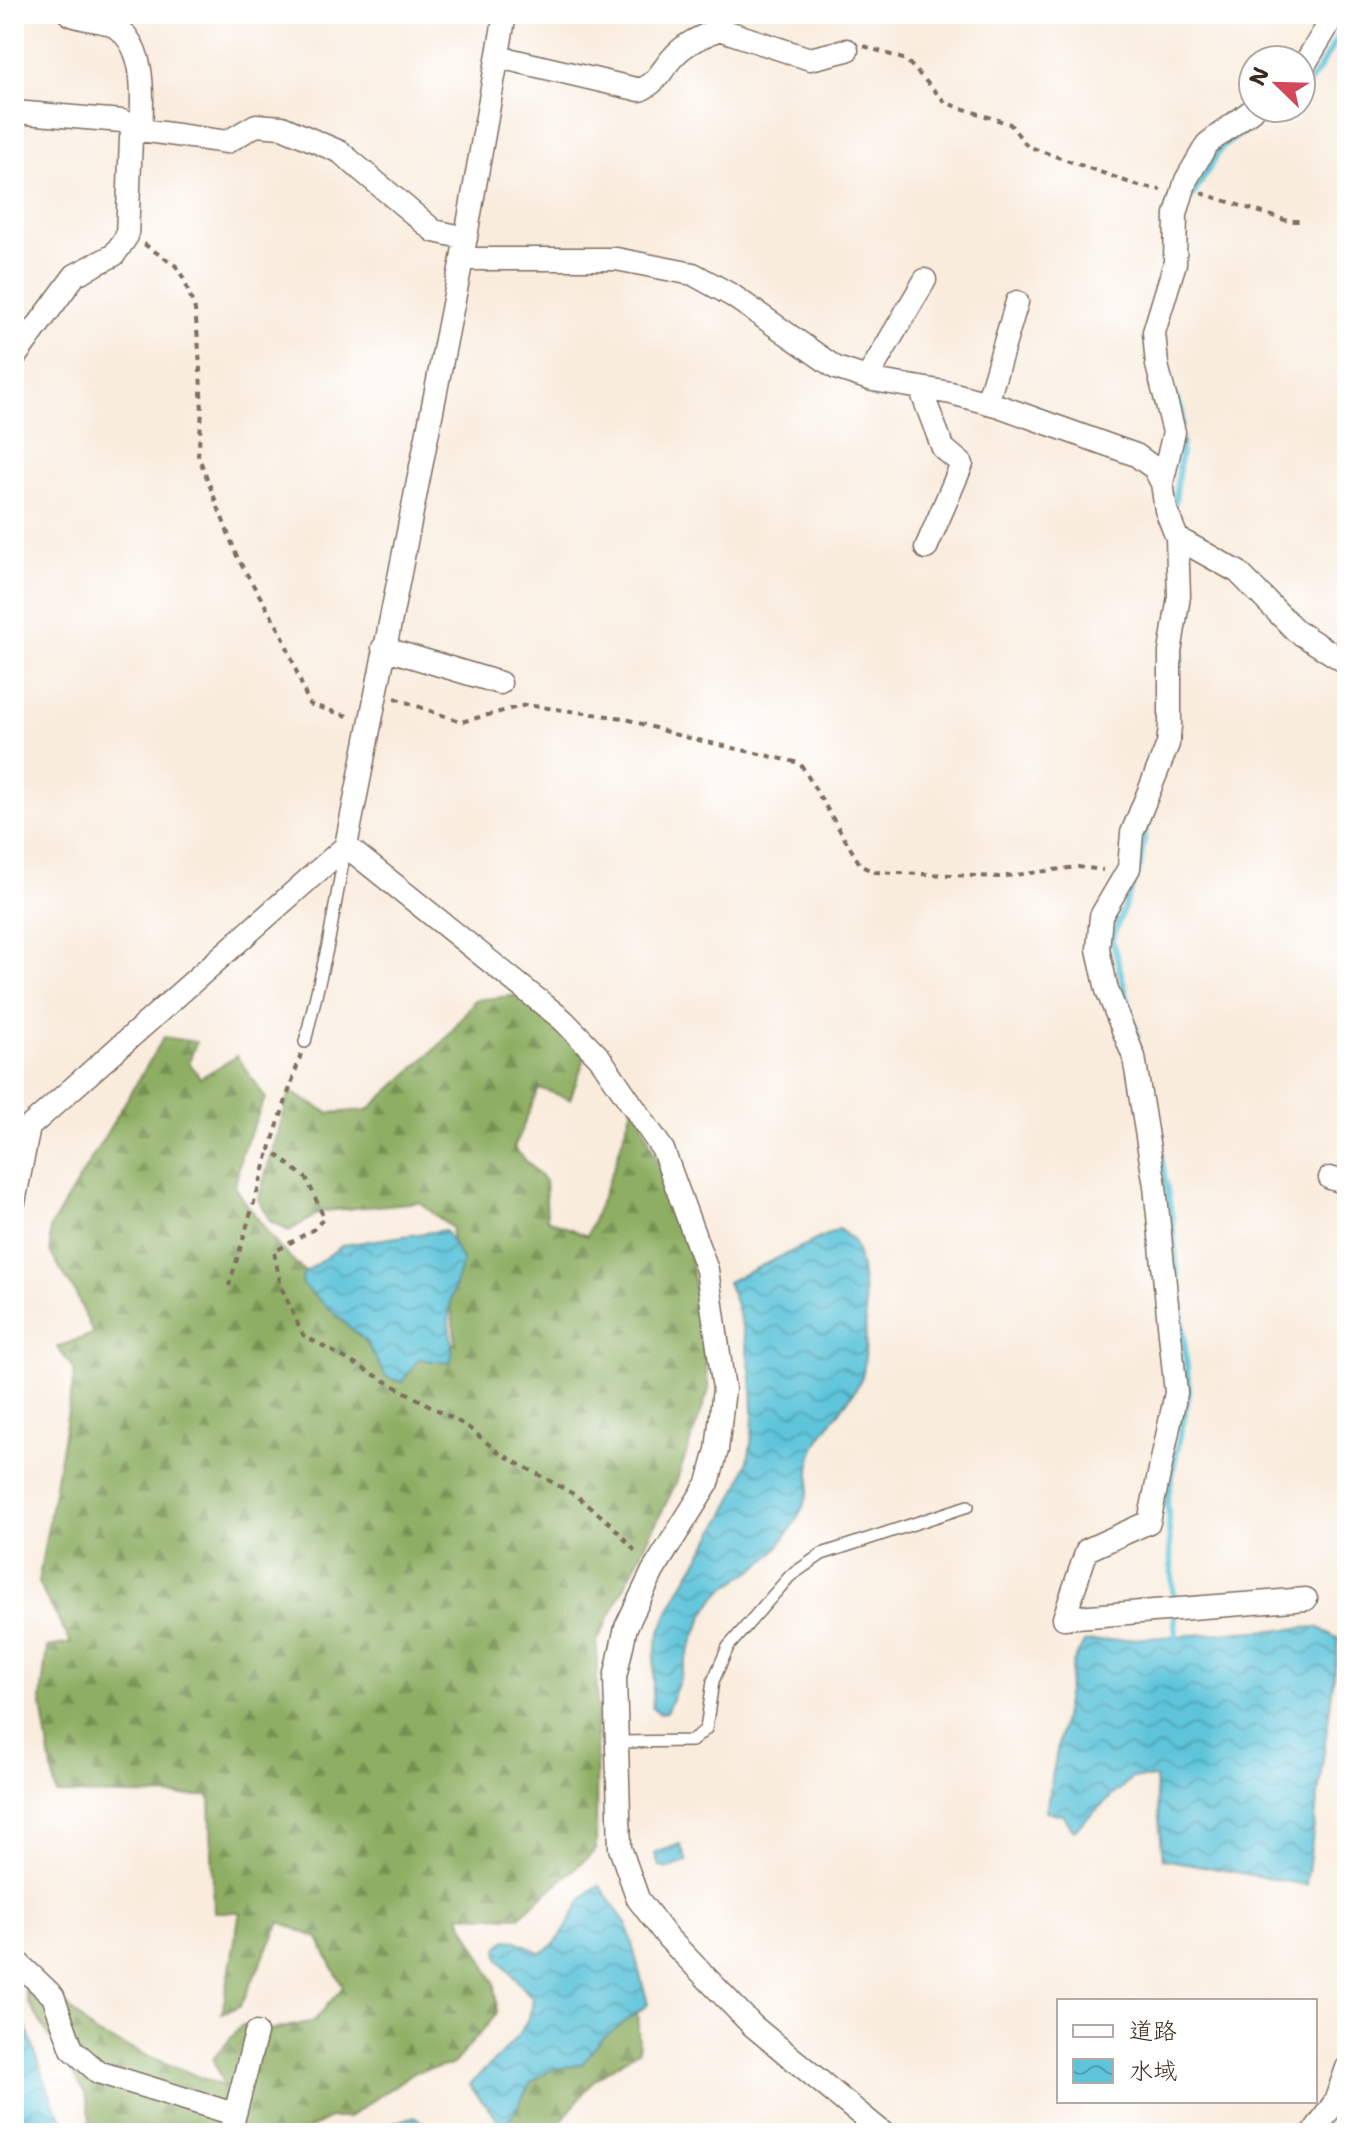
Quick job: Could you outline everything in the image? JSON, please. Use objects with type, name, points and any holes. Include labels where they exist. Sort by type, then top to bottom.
[{"type":"street","points":[[14,358],[75,275],[114,255],[127,236],[131,138],[141,130],[143,92],[136,55],[111,18],[70,14]]},
{"type":"street","points":[[14,1202],[21,1131],[346,846],[367,724],[464,248],[505,14]]},
{"type":"street","points":[[1317,44],[1335,14]]},
{"type":"street","points":[[499,57],[640,90],[652,86],[674,55],[715,22],[810,59],[847,50]]},
{"type":"street","points":[[14,112],[122,121],[141,130],[227,142],[256,125],[282,127],[340,152],[434,231],[464,248],[616,259],[693,274],[733,296],[836,368],[867,378],[987,403],[1136,455],[1154,468],[1162,483],[1166,510],[1177,538],[1179,596],[1170,652],[1168,744],[1132,833],[1129,868],[1101,916],[1098,949],[1107,990],[1134,1057],[1155,1186],[1176,1393],[1149,1522],[1087,1550],[1064,1618],[1306,1599]]},
{"type":"street","points":[[1162,483],[1174,432],[1157,365],[1154,332],[1175,263],[1176,214],[1183,190],[1207,144],[1237,122]]},
{"type":"street","points":[[867,378],[925,280]]},
{"type":"street","points":[[987,403],[1017,302]]},
{"type":"street","points":[[920,388],[943,448],[962,464],[926,548]]},
{"type":"street","points":[[1177,538],[1238,572],[1296,631],[1347,663]]},
{"type":"street","points":[[383,648],[500,683]]},
{"type":"street","points":[[346,846],[563,1020],[600,1058],[663,1150],[707,1270],[724,1389],[717,1450],[708,1483],[653,1571],[626,1627],[615,1678],[620,1848],[638,1899],[668,1938],[753,2026],[883,2133]]},
{"type":"street","points":[[14,1959],[53,1996],[72,2049],[98,2072],[232,2123],[256,2033]]},
{"type":"street","points":[[1313,2133],[1335,2102],[1347,2068]]},
{"type":"lane","points":[[305,1042],[328,945],[346,846]]},
{"type":"lane","points":[[619,1742],[692,1741],[706,1729],[713,1681],[728,1647],[790,1576],[822,1554],[968,1506]]},
{"type":"path","points":[[847,50],[868,47],[906,60],[946,103],[1010,124],[1027,146],[1039,151],[1139,186],[1173,192],[1183,190],[1288,221],[1301,221]]},
{"type":"path","points":[[127,236],[168,260],[184,279],[195,310],[199,350],[202,412],[198,455],[238,559],[282,634],[303,695],[309,704],[367,724]]},
{"type":"path","points":[[374,693],[461,722],[526,705],[623,718],[680,736],[800,763],[861,866],[875,872],[999,877],[1078,867],[1104,870],[1123,878]]},
{"type":"path","points":[[229,1286],[305,1042]]},
{"type":"path","points":[[270,1149],[307,1179],[324,1218],[314,1229],[274,1252],[281,1287],[303,1335],[468,1427],[498,1452],[577,1496],[611,1524],[653,1571]]},
{"type":"green space","points":[[528,994],[587,1052],[570,1099],[539,1088],[514,1148],[545,1181],[547,1219],[587,1236],[614,1167],[634,1102],[671,1196],[690,1258],[709,1390],[675,1485],[597,1642],[596,1850],[519,1917],[459,1915],[495,1984],[497,2014],[452,2065],[414,2072],[348,2118],[330,2118],[301,2133],[74,2133],[91,2120],[86,2094],[28,2002],[17,1953],[95,2034],[224,2087],[213,2059],[242,2025],[272,2030],[314,2021],[343,1987],[318,1938],[280,1922],[241,2005],[222,2014],[240,1912],[214,1912],[210,1796],[56,1794],[41,1699],[47,1647],[71,1643],[38,1583],[75,1371],[57,1347],[93,1334],[76,1294],[50,1252],[50,1228],[164,1037],[196,1042],[189,1062],[200,1078],[237,1056],[265,1098],[241,1155],[235,1188],[278,1246],[367,1331],[417,1333],[456,1344],[449,1292],[452,1228],[419,1202],[323,1211],[289,1231],[270,1221],[258,1199],[290,1092],[329,1113],[368,1110],[444,1041],[475,1000]]},
{"type":"green space","points":[[637,2005],[639,2050],[594,2080],[552,2133],[491,2133],[505,2109],[521,2064]]},
{"type":"water","points":[[839,1229],[853,1241],[861,1267],[866,1331],[861,1379],[816,1446],[811,1460],[808,1492],[791,1528],[767,1559],[715,1597],[697,1631],[666,1712],[659,1713],[652,1707],[655,1657],[661,1629],[680,1589],[736,1492],[750,1452],[751,1376],[742,1325],[727,1282]]},
{"type":"water","points":[[445,1230],[463,1262],[450,1304],[450,1363],[419,1359],[402,1382],[386,1377],[366,1342],[302,1284],[303,1274],[343,1245]]},
{"type":"water","points":[[1317,1627],[1339,1639],[1306,1885],[1163,1859],[1155,1778],[1132,1778],[1074,1830],[1062,1815],[1046,1811],[1073,1663],[1084,1642]]},
{"type":"water","points":[[680,1844],[687,1862],[666,1869],[659,1866],[655,1853]]},
{"type":"water","points":[[600,1885],[627,1925],[648,2004],[601,2040],[582,2064],[550,2070],[531,2083],[505,2128],[469,2085],[509,2046],[531,2012],[533,1999],[499,1959],[498,1948],[506,1940],[517,1941],[540,1953],[550,1947],[558,1940],[590,1891]]},
{"type":"water","points":[[14,1993],[54,2105],[71,2133],[14,2133]]},
{"type":"water","points":[[415,2116],[436,2133],[362,2133]]},
{"type":"waterway","points":[[1317,72],[1347,25]]},
{"type":"waterway","points":[[1192,197],[1221,148],[1254,124]]},
{"type":"waterway","points":[[1175,395],[1182,411],[1182,426]]},
{"type":"waterway","points":[[1175,502],[1182,442]]},
{"type":"waterway","points":[[1180,664],[1190,606],[1189,592]]},
{"type":"waterway","points":[[1137,1036],[1112,939],[1140,866],[1146,825]]},
{"type":"waterway","points":[[1149,1086],[1172,1219],[1189,1390],[1167,1500],[1176,1637]]}]
